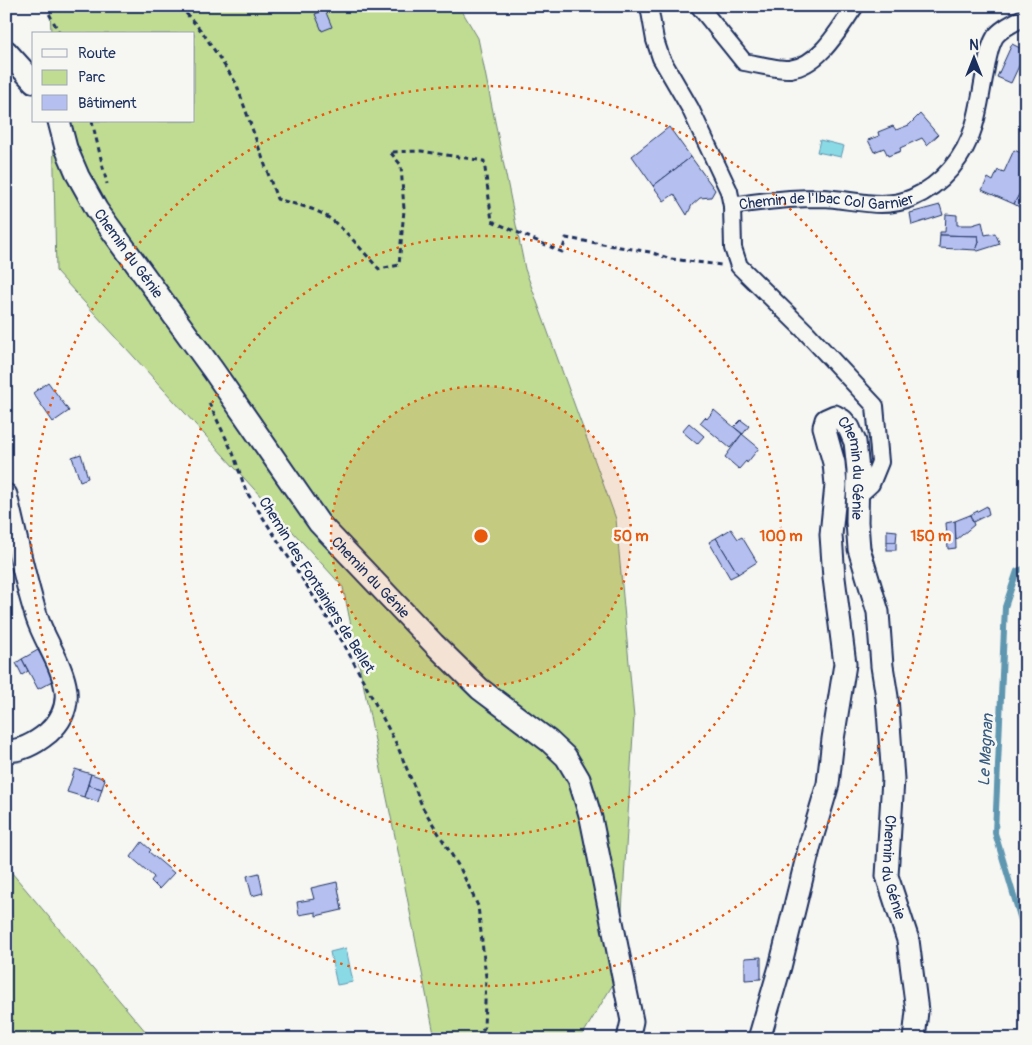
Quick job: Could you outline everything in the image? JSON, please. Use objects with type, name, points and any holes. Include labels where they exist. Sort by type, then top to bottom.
[{"type":"street","name":"Chemin de l'Ibac Col Garnier","points":[[649,6],[661,58],[690,108],[721,172],[729,191],[732,206],[766,200],[823,198],[865,204],[891,203],[911,198],[926,189],[947,174],[964,151],[974,126],[990,49],[995,37],[1002,30],[1026,16]]},
{"type":"street","points":[[699,6],[744,62],[789,69],[807,63],[821,51],[855,6]]},
{"type":"street","points":[[6,50],[32,80]]},
{"type":"street","name":"Chemin du Génie","points":[[59,122],[66,148],[78,176],[97,210],[213,370],[319,523],[434,644],[480,689],[549,741],[566,757],[579,779],[590,818],[632,1021],[628,1039]]},
{"type":"street","points":[[732,206],[733,248],[739,266],[806,332],[875,406],[880,462],[871,484],[858,495]]},
{"type":"street","name":"Chemin du Génie","points":[[759,1039],[828,784],[845,664],[834,578],[831,535],[836,485],[834,463],[824,427],[826,420],[835,416],[842,420],[849,428],[855,442],[859,550],[878,612],[893,779],[887,876],[908,940],[917,1011],[914,1039]]},
{"type":"street","points":[[6,496],[37,619],[62,671],[65,696],[64,707],[52,729],[22,749],[6,751]]},
{"type":"path","points":[[45,6],[59,32]]},
{"type":"path","points":[[180,6],[203,33],[236,83],[277,199],[299,205],[325,216],[344,232],[378,269],[399,265],[404,210],[401,165],[390,152],[421,151],[484,162],[492,221],[562,252],[566,238],[650,252],[671,259],[739,266]]},
{"type":"path","points":[[92,122],[107,184]]},
{"type":"path","name":"Chemin des Fontainiers de Bellet","points":[[205,395],[233,453],[246,491],[344,644],[397,745],[423,808],[461,870],[478,906],[486,977],[484,1028],[478,1039]]},
{"type":"green space","points":[[50,6],[459,6],[478,38],[525,269],[616,519],[634,718],[618,976],[580,1039],[435,1039],[343,587],[56,271],[53,122],[195,122],[195,32],[51,32]]},
{"type":"green space","points":[[6,866],[152,1039],[6,1039]]},
{"type":"water","points":[[820,140],[844,146],[841,157],[817,152]]},
{"type":"water","points":[[346,948],[353,982],[337,985],[330,952]]},
{"type":"building","points":[[325,10],[332,27],[322,31],[315,14]]},
{"type":"building","points":[[1012,44],[1026,51],[1011,83],[997,77]]},
{"type":"building","points":[[920,114],[938,135],[927,145],[922,138],[900,148],[901,151],[888,156],[884,148],[874,152],[868,140],[879,136],[878,132],[893,126],[896,130],[909,125]]},
{"type":"building","points":[[669,127],[691,157],[653,186],[632,156]]},
{"type":"building","points":[[1014,150],[1026,155],[1026,182],[1014,204],[982,190],[988,178],[993,181],[998,170],[1004,172]]},
{"type":"building","points":[[691,157],[715,190],[711,197],[700,198],[692,205],[687,215],[674,194],[664,201],[653,186]]},
{"type":"building","points":[[1025,183],[1026,198],[1021,208],[1014,204]]},
{"type":"building","points":[[940,205],[943,215],[912,225],[910,213]]},
{"type":"building","points":[[946,214],[957,215],[957,225],[972,225],[982,222],[985,235],[995,233],[1000,244],[978,251],[976,250],[979,242],[978,236],[940,235],[940,232],[945,232]]},
{"type":"building","points":[[940,235],[978,236],[979,242],[976,250],[939,248]]},
{"type":"building","points":[[48,382],[69,411],[53,422],[33,393]]},
{"type":"building","points":[[714,410],[742,434],[730,448],[700,423],[705,417],[707,419]]},
{"type":"building","points":[[741,420],[749,426],[743,434],[734,427]]},
{"type":"building","points":[[689,423],[704,436],[697,444],[682,431]]},
{"type":"building","points":[[742,434],[759,448],[747,463],[746,461],[739,469],[725,457]]},
{"type":"building","points":[[81,454],[88,478],[80,481],[72,457]]},
{"type":"building","points":[[987,506],[989,514],[973,522],[970,515]]},
{"type":"building","points":[[970,515],[974,525],[956,540],[955,521]]},
{"type":"building","points":[[955,521],[956,548],[948,549],[946,523]]},
{"type":"building","points":[[731,529],[738,539],[742,537],[757,562],[738,574],[716,538]]},
{"type":"building","points":[[887,530],[897,531],[896,542],[887,542]]},
{"type":"building","points":[[716,538],[738,574],[730,578],[709,542]]},
{"type":"building","points":[[887,542],[896,542],[896,550],[887,550]]},
{"type":"building","points":[[38,650],[53,681],[38,689],[22,659]]},
{"type":"building","points":[[22,659],[28,671],[22,675],[16,663]]},
{"type":"building","points":[[75,769],[91,774],[84,797],[67,792]]},
{"type":"building","points":[[91,774],[105,779],[102,789],[88,785]]},
{"type":"building","points":[[88,785],[102,789],[98,802],[84,797]]},
{"type":"building","points":[[142,842],[151,850],[149,852],[174,873],[159,889],[151,881],[154,877],[131,857]]},
{"type":"building","points":[[259,873],[263,893],[252,896],[247,876]]},
{"type":"building","points":[[337,882],[342,910],[316,916],[316,912],[299,915],[297,902],[314,899],[311,888]]},
{"type":"building","points":[[761,957],[761,979],[745,980],[745,958]]},
{"type":"waterway","name":"Le Magnan","points":[[1026,568],[1017,571],[1005,607],[995,833],[1026,937]]}]
